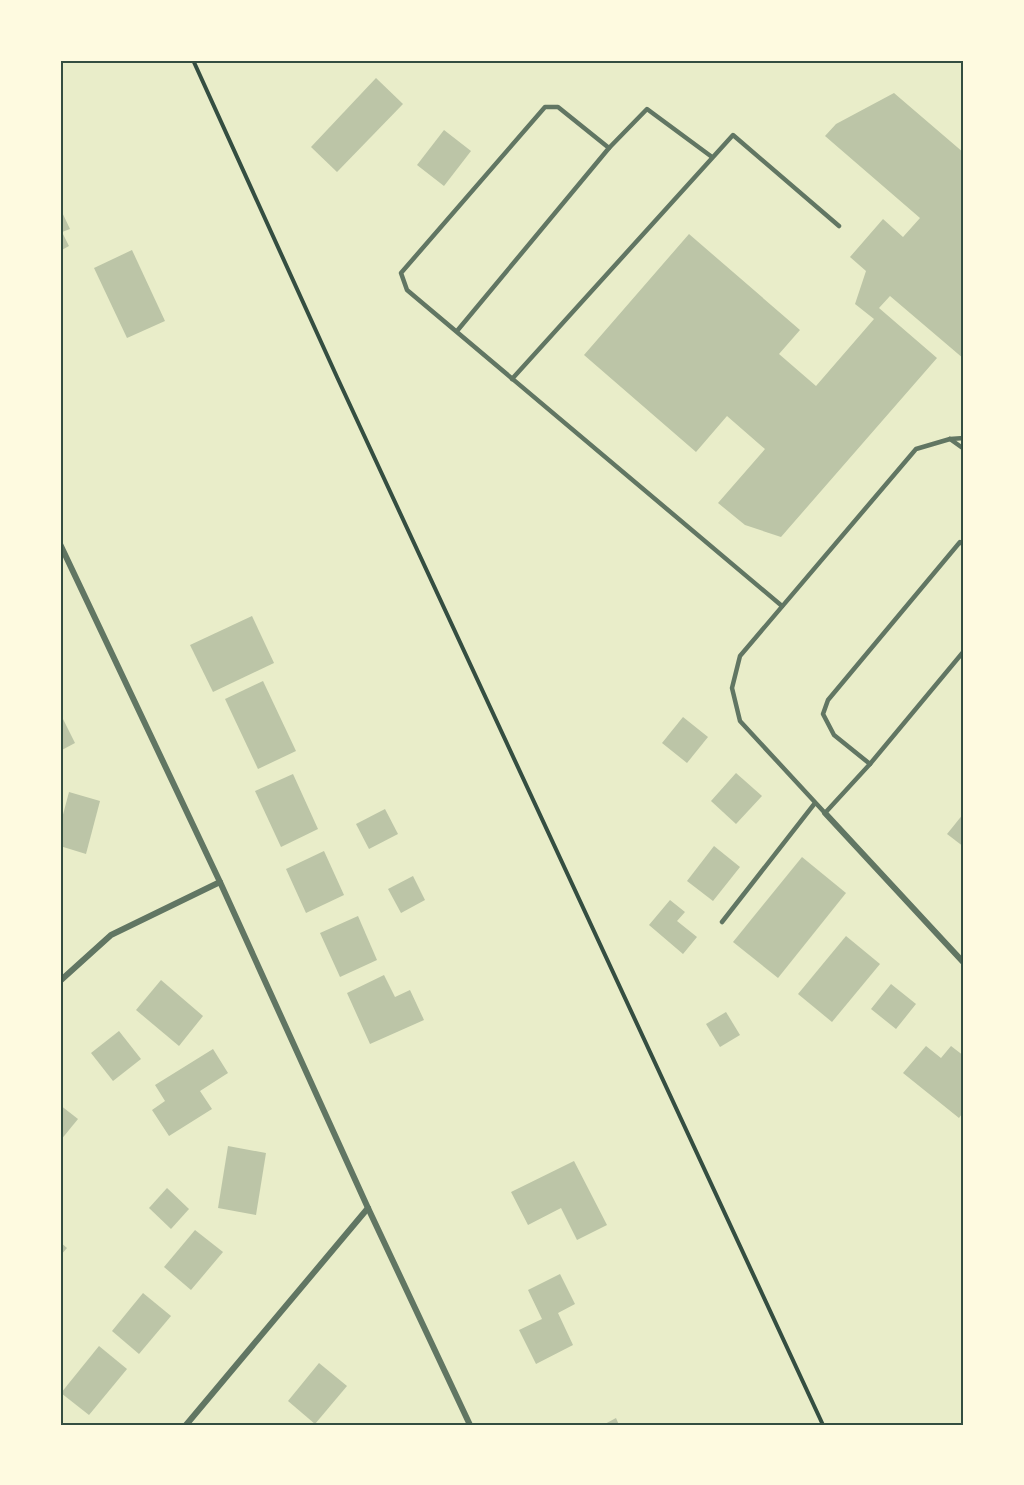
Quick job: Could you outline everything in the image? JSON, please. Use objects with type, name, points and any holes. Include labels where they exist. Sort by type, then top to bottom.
[{"type":"street","points":[[60,544],[220,882],[368,1208],[470,1425]]},
{"type":"street","points":[[825,813],[964,963]]},
{"type":"street","points":[[60,981],[111,935],[220,882]]},
{"type":"street","points":[[186,1425],[368,1208]]},
{"type":"lane","points":[[609,147],[558,107],[545,107],[401,273],[407,290],[782,606]]},
{"type":"lane","points":[[457,331],[609,147],[647,108],[712,157]]},
{"type":"lane","points":[[512,379],[733,135],[839,226]]},
{"type":"lane","points":[[964,438],[950,439],[916,448],[740,656],[732,688],[740,721],[825,813],[870,764],[964,651]]},
{"type":"lane","points":[[950,439],[964,449]]},
{"type":"lane","points":[[870,764],[834,735],[823,714],[828,700],[960,542],[964,545]]},
{"type":"lane","points":[[722,922],[815,803]]},
{"type":"path","points":[[194,60],[347,399],[824,1425]]},
{"type":"building","points":[[376,78],[403,104],[337,172],[311,147]]},
{"type":"building","points":[[894,93],[964,153],[964,359],[890,296],[879,308],[937,358],[781,537],[745,525],[718,503],[765,449],[727,416],[696,452],[584,355],[689,234],[800,330],[779,354],[816,386],[874,319],[855,304],[866,271],[850,257],[883,219],[903,237],[920,218],[825,136],[836,124]]},
{"type":"building","points":[[444,130],[471,151],[444,186],[417,165]]},
{"type":"building","points":[[60,208],[70,229],[62,232],[69,246],[60,251]]},
{"type":"building","points":[[132,250],[165,321],[127,338],[94,268]]},
{"type":"building","points":[[252,616],[274,663],[213,692],[190,645]]},
{"type":"building","points":[[263,681],[296,751],[258,769],[225,699]]},
{"type":"building","points":[[60,713],[75,743],[60,751]]},
{"type":"building","points":[[683,717],[708,737],[687,763],[662,743]]},
{"type":"building","points":[[736,773],[762,796],[736,824],[711,801]]},
{"type":"building","points":[[293,774],[318,829],[281,847],[255,791]]},
{"type":"building","points":[[69,792],[100,801],[86,854],[60,846],[60,826]]},
{"type":"building","points":[[385,809],[398,834],[369,849],[356,824]]},
{"type":"building","points":[[964,813],[964,847],[947,834]]},
{"type":"building","points":[[714,846],[740,867],[713,901],[687,881]]},
{"type":"building","points":[[324,851],[344,895],[306,913],[286,869]]},
{"type":"building","points":[[802,857],[846,893],[778,978],[733,942]]},
{"type":"building","points":[[413,876],[425,900],[401,913],[388,889]]},
{"type":"building","points":[[670,900],[685,912],[677,921],[697,937],[683,954],[649,925]]},
{"type":"building","points":[[358,916],[377,960],[340,977],[320,933]]},
{"type":"building","points":[[846,936],[880,964],[832,1022],[798,994]]},
{"type":"building","points":[[384,975],[395,997],[410,990],[424,1020],[370,1044],[347,993]]},
{"type":"building","points":[[161,980],[203,1016],[179,1046],[136,1010]]},
{"type":"building","points":[[891,984],[916,1004],[896,1029],[871,1009]]},
{"type":"building","points":[[726,1012],[740,1035],[720,1047],[706,1024]]},
{"type":"building","points":[[119,1031],[141,1059],[113,1081],[91,1053]]},
{"type":"building","points":[[926,1046],[941,1058],[951,1046],[964,1056],[964,1111],[959,1118],[903,1073]]},
{"type":"building","points":[[213,1049],[228,1073],[200,1091],[212,1109],[169,1136],[152,1110],[165,1101],[155,1085]]},
{"type":"building","points":[[60,1105],[78,1119],[60,1141]]},
{"type":"building","points":[[228,1146],[266,1153],[256,1215],[218,1208]]},
{"type":"building","points":[[574,1161],[607,1225],[577,1240],[561,1208],[528,1225],[511,1192]]},
{"type":"building","points":[[167,1188],[189,1209],[171,1229],[149,1208]]},
{"type":"building","points":[[195,1230],[223,1252],[191,1290],[164,1267]]},
{"type":"building","points":[[60,1242],[67,1248],[60,1256]]},
{"type":"building","points":[[560,1274],[575,1304],[558,1313],[573,1345],[536,1364],[519,1330],[542,1319],[528,1290]]},
{"type":"building","points":[[143,1293],[171,1316],[139,1354],[112,1331]]},
{"type":"building","points":[[99,1346],[127,1369],[89,1415],[61,1393]]},
{"type":"building","points":[[319,1363],[347,1386],[315,1424],[288,1401]]},
{"type":"building","points":[[616,1418],[619,1425],[603,1425]]}]
